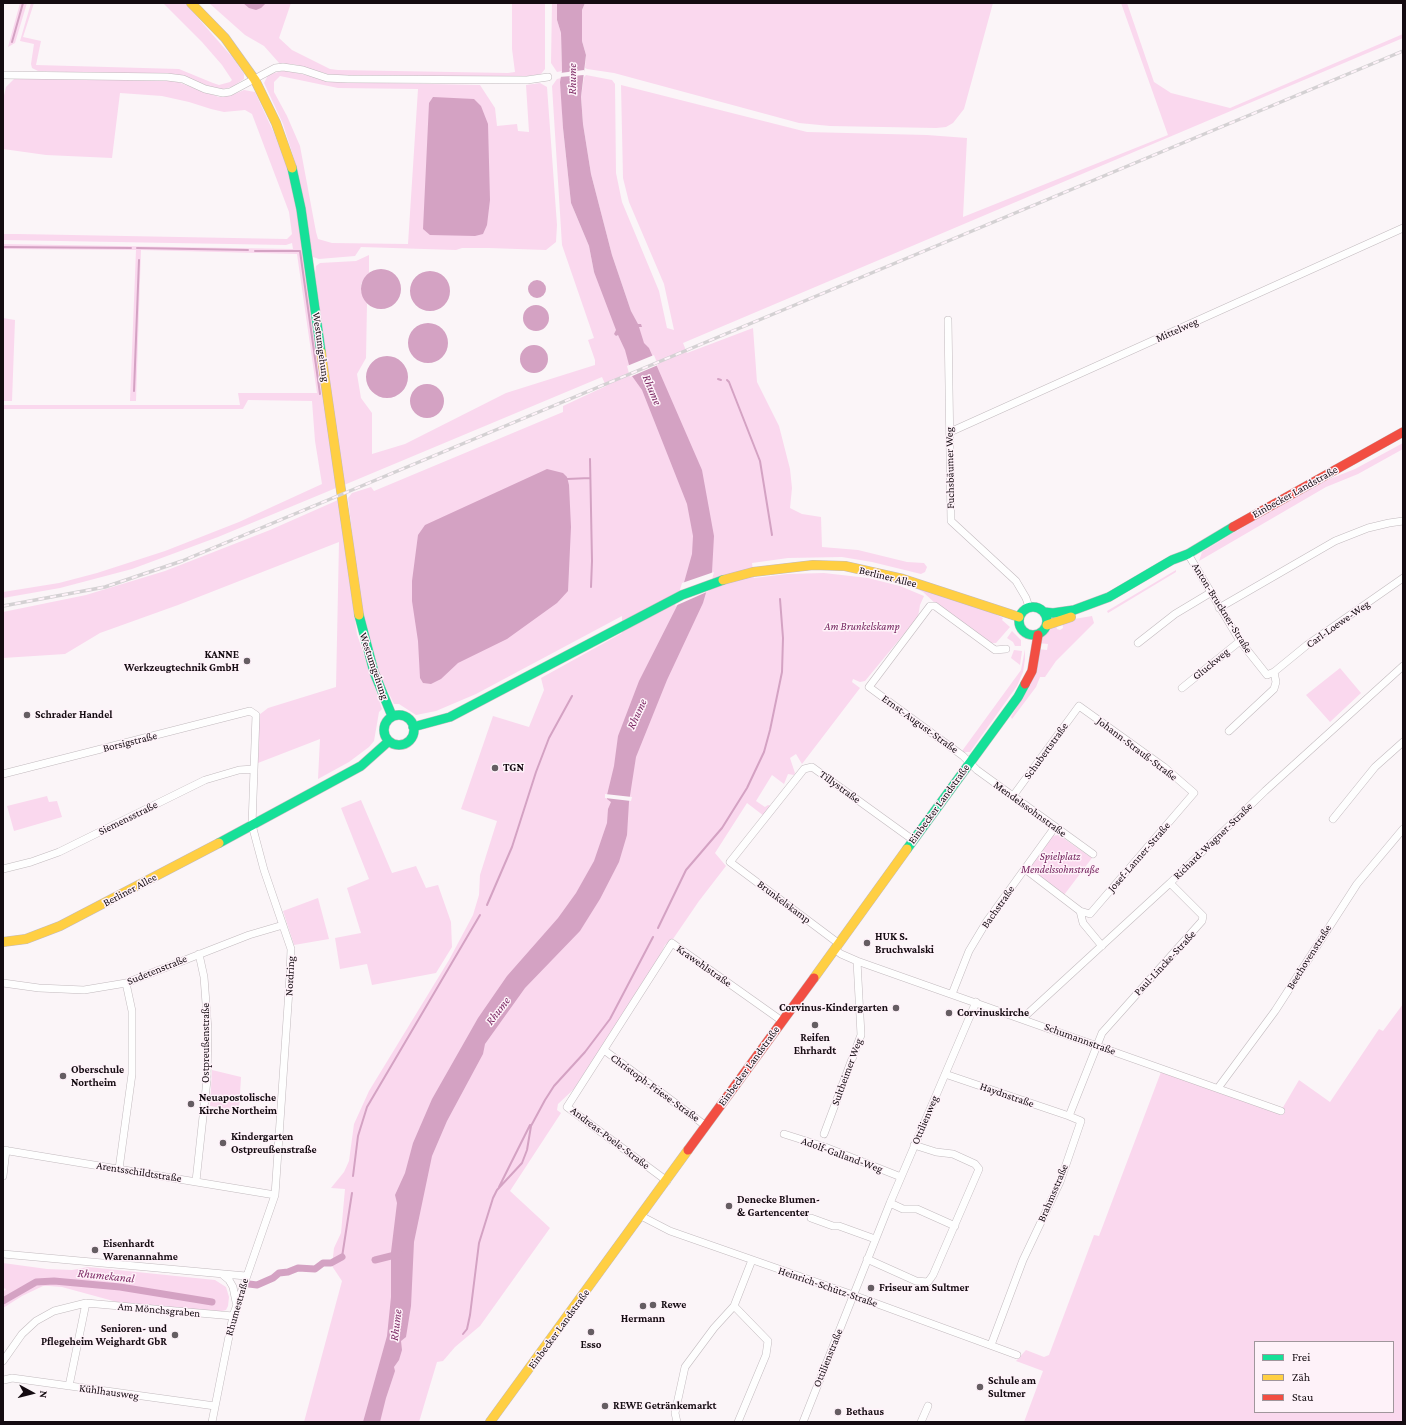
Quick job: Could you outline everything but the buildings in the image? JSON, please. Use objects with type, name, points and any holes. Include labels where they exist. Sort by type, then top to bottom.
[{"type":"main road","name":"Westumgehung","points":[[191,3],[225,38],[255,80],[282,136],[297,189],[359,616],[374,672],[392,716]]},
{"type":"main road","name":"Einbecker Landstraße","points":[[1044,612],[1053,614],[1096,603],[1136,582],[1172,560],[1188,554],[1298,490],[1403,432]]},
{"type":"main road","name":"Einbecker Landstraße","points":[[1046,625],[1112,603],[1176,566],[1188,554]]},
{"type":"main road","name":"Berliner Allee","points":[[414,727],[450,717],[622,626],[688,593],[718,581],[753,572],[813,565],[845,566],[909,581],[1019,617]]},
{"type":"main road","points":[[1029,607],[1037,608],[1044,612],[1046,625],[1043,631],[1038,635],[1025,634],[1019,627],[1019,617],[1024,609],[1029,607]]},
{"type":"main road","name":"Einbecker Landstraße","points":[[1007,710],[1023,683],[1026,673],[1028,646],[1025,634]]},
{"type":"main road","name":"Einbecker Landstraße","points":[[490,1422],[641,1216],[969,762],[1018,697],[1029,679],[1038,635]]},
{"type":"main road","points":[[392,716],[404,716],[409,719],[414,727],[412,736],[406,743],[397,745],[389,741],[384,734],[384,726],[392,716]]},
{"type":"main road","name":"Berliner Allee","points":[[3,942],[26,939],[60,926],[361,766],[389,741]]},
{"type":"street","points":[[5,75],[167,77],[183,79],[206,89],[223,93],[230,92],[255,80],[275,68],[283,67],[297,69],[327,78],[348,79],[527,80],[548,77]]},
{"type":"street","name":"Mittelweg","points":[[950,432],[1403,228]]},
{"type":"street","name":"Fuchsbäumer Weg","points":[[948,320],[951,521],[1016,581],[1026,598],[1029,607]]},
{"type":"street","points":[[1219,608],[1335,541],[1368,528],[1403,521]]},
{"type":"street","name":"Anton-Bruckner-Straße","points":[[1188,554],[1240,641],[1267,675],[1274,672]]},
{"type":"street","name":"Carl-Loewe-Weg","points":[[1274,672],[1307,645],[1403,578]]},
{"type":"street","points":[[1138,643],[1175,614],[1210,593]]},
{"type":"street","name":"Ernst-August-Straße","points":[[969,762],[869,687],[930,606],[935,606],[995,650],[1006,649]]},
{"type":"street","name":"Gluckweg","points":[[1182,688],[1240,641]]},
{"type":"street","name":"Richard-Wagner-Straße","points":[[1023,1018],[1170,883],[1265,791],[1403,666]]},
{"type":"street","points":[[1229,731],[1274,689],[1276,682],[1274,672]]},
{"type":"street","name":"Johann-Strauß-Straße","points":[[1079,706],[1164,767],[1194,793]]},
{"type":"street","name":"Schubertstraße","points":[[1013,796],[1079,706]]},
{"type":"street","name":"Borsigstraße","points":[[3,774],[250,711],[256,715]]},
{"type":"street","name":"Nordring","points":[[256,715],[252,825],[258,853],[291,949],[275,1195]]},
{"type":"street","points":[[1333,819],[1376,767],[1403,742]]},
{"type":"street","name":"Mendelssohnstraße","points":[[969,762],[977,770],[1093,854]]},
{"type":"street","name":"Tillystraße","points":[[730,862],[804,769],[812,767],[913,840]]},
{"type":"street","name":"Siemensstraße","points":[[3,869],[31,862],[59,852],[205,780],[239,770],[254,769]]},
{"type":"street","name":"Josef-Lanner-Straße","points":[[1080,911],[1090,914],[1194,793]]},
{"type":"street","name":"Bachstraße","points":[[952,994],[969,951],[987,921],[1055,827]]},
{"type":"street","name":"Beethovenstraße","points":[[1218,1088],[1275,1011],[1357,884],[1403,829]]},
{"type":"street","name":"Brunkelskamp","points":[[730,862],[836,946]]},
{"type":"street","points":[[1024,869],[1080,911],[1083,923],[1102,946]]},
{"type":"street","name":"Paul-Lincke-Straße","points":[[1096,1046],[1102,1033],[1202,921],[1203,916],[1170,883]]},
{"type":"street","name":"Sudetenstraße","points":[[3,983],[39,988],[84,990],[126,983],[249,935],[283,925]]},
{"type":"street","name":"Krawehlstraße","points":[[604,1050],[672,943],[782,1021]]},
{"type":"street","name":"Schumannstraße","points":[[836,946],[842,954],[857,961],[1282,1110]]},
{"type":"street","name":"Ostpreußenstraße","points":[[196,1181],[207,1080],[208,1038],[204,977],[199,954]]},
{"type":"street","name":"Sultheimer Weg","points":[[824,1134],[861,1035],[857,961]]},
{"type":"street","points":[[119,1168],[129,1107],[133,1067],[132,1012],[126,983]]},
{"type":"street","name":"Ottilienweg","points":[[853,1295],[914,1144],[976,1002]]},
{"type":"street","points":[[1069,1116],[1096,1046]]},
{"type":"street","name":"Christoph-Friese-Straße","points":[[604,1050],[706,1126]]},
{"type":"street","name":"Andreas-Poele-Straße","points":[[604,1050],[567,1107],[667,1180]]},
{"type":"street","name":"Haydnstraße","points":[[945,1074],[1069,1116]]},
{"type":"street","name":"Brahmsstraße","points":[[991,1345],[1023,1260],[1060,1182],[1081,1121],[1069,1116]]},
{"type":"street","name":"Adolf-Galland-Weg","points":[[784,1134],[825,1147],[901,1177]]},
{"type":"street","points":[[867,1259],[916,1280],[928,1282],[933,1275],[979,1169],[975,1164],[953,1154],[936,1152],[914,1144]]},
{"type":"street","points":[[3,1176],[4,1150]]},
{"type":"street","name":"Arentsschildtstraße","points":[[4,1150],[275,1195]]},
{"type":"street","name":"Rhumestraße","points":[[212,1422],[233,1316],[275,1195]]},
{"type":"street","points":[[890,1203],[903,1209],[917,1209],[955,1226]]},
{"type":"street","name":"Heinrich-Schütz-Straße","points":[[641,1216],[665,1229],[853,1295],[1017,1355]]},
{"type":"street","points":[[811,1218],[875,1239]]},
{"type":"street","points":[[3,1254],[246,1276]]},
{"type":"street","points":[[677,1422],[675,1414],[685,1367],[714,1328],[734,1306],[752,1260]]},
{"type":"street","points":[[222,1275],[229,1280],[233,1287],[236,1307]]},
{"type":"street","name":"Ottilienstraße","points":[[803,1422],[853,1295]]},
{"type":"street","points":[[69,1386],[86,1303]]},
{"type":"street","name":"Am Mönchsgraben","points":[[3,1361],[22,1334],[36,1321],[54,1312],[86,1303],[233,1316]]},
{"type":"street","points":[[734,1306],[768,1342],[766,1355],[738,1422]]},
{"type":"street","name":"Kühlhausweg","points":[[3,1379],[12,1378],[215,1406]]},
{"type":"street","points":[[921,1422],[928,1406]]},
{"type":"green space","points":[[20,3],[27,3],[15,43],[8,47]]},
{"type":"green space","points":[[31,3],[34,3],[23,37],[41,41],[36,65],[179,69],[219,85],[230,82],[232,80],[222,65],[202,42],[163,3],[185,3],[233,58],[244,74],[244,79],[232,87],[218,90],[183,76],[38,71],[32,68],[31,64],[34,44],[20,41]]},
{"type":"green space","points":[[209,3],[291,3],[279,38],[292,50],[330,69],[508,73],[515,72],[512,49],[512,3],[545,3],[545,69],[541,74],[521,77],[331,75],[293,64],[280,64],[264,46],[245,35]]},
{"type":"green space","points":[[552,3],[557,3],[557,20],[561,33],[562,71],[557,72],[551,63]]},
{"type":"green space","points":[[585,3],[993,3],[964,109],[953,123],[946,127],[936,128],[830,126],[799,123],[614,73],[587,69],[585,68],[586,55],[582,41],[582,10]]},
{"type":"green space","name":"Am Brunkelskamp","points":[[1121,3],[1127,3],[1154,82],[1171,93],[1230,108],[1403,34],[1403,38],[683,343],[687,353],[753,328],[757,382],[779,426],[790,469],[792,488],[790,508],[802,514],[821,517],[822,547],[858,550],[907,562],[924,563],[927,567],[925,572],[921,574],[872,562],[842,557],[788,558],[752,563],[754,578],[787,574],[824,573],[868,578],[900,586],[924,596],[920,605],[918,617],[865,681],[860,682],[853,679],[852,682],[860,688],[802,764],[796,754],[790,758],[795,773],[794,775],[788,774],[784,784],[772,775],[756,801],[765,807],[768,805],[771,806],[764,816],[747,803],[715,853],[726,866],[699,901],[673,939],[665,945],[656,964],[574,1089],[558,1104],[557,1110],[561,1113],[510,1191],[550,1228],[480,1326],[455,1347],[443,1361],[437,1362],[419,1422],[304,1422],[342,1281],[332,1266],[334,1248],[341,1233],[345,1189],[331,1188],[344,1172],[349,1161],[354,1124],[369,1091],[449,960],[473,915],[479,895],[480,875],[497,821],[461,809],[493,716],[529,727],[544,690],[541,678],[622,633],[622,616],[476,694],[436,711],[416,715],[399,704],[394,704],[380,675],[360,602],[348,498],[352,493],[371,487],[374,491],[563,412],[563,406],[606,386],[602,377],[344,485],[315,274],[316,266],[320,263],[356,261],[369,255],[369,273],[361,284],[361,291],[367,304],[366,358],[357,374],[361,398],[372,413],[372,454],[405,444],[506,393],[595,365],[595,360],[588,340],[594,338],[562,245],[552,86],[557,79],[561,78],[563,128],[571,203],[589,246],[594,272],[637,323],[631,311],[612,255],[591,174],[583,124],[581,97],[584,77],[586,75],[612,80],[615,84],[616,173],[622,202],[659,291],[667,328],[674,330],[664,284],[629,202],[623,178],[621,85],[807,132],[927,135],[967,138],[963,217],[1168,135]]},
{"type":"green space","points":[[285,70],[334,82],[480,85],[495,108],[497,126],[517,124],[518,131],[529,132],[526,85],[540,83],[547,87],[557,225],[556,242],[546,250],[462,248],[456,250],[361,247],[355,256],[319,259],[313,257],[296,165],[283,124],[264,83],[268,75]],"holes":[[[280,76],[338,88],[418,89],[408,244],[332,243],[318,239],[300,146],[287,116],[274,92],[274,82]]]},
{"type":"green space","points":[[14,79],[175,81],[219,97],[232,95],[244,90],[255,92],[274,133],[288,170],[295,195],[336,488],[218,537],[132,569],[60,588],[3,598],[3,592],[59,583],[97,573],[165,551],[239,522],[322,484],[315,441],[312,401],[248,400],[243,409],[3,409],[3,405],[240,405],[238,393],[317,393],[297,254],[141,250],[136,401],[130,401],[136,250],[3,249],[3,244],[293,249],[292,243],[286,245],[3,240],[3,234],[287,239],[292,234],[289,212],[252,114],[245,110],[224,112],[162,96],[120,93],[112,158],[46,155],[3,149],[3,100],[6,87]]},
{"type":"green space","points":[[3,318],[15,320],[12,401],[3,401]]},
{"type":"green space","points":[[1403,443],[1403,449],[1358,474],[1326,487],[1199,561],[1202,552],[1284,502],[1322,482],[1355,469]]},
{"type":"green space","points":[[338,500],[357,634],[382,709],[379,712],[374,741],[369,747],[349,762],[318,779],[320,739],[258,763],[259,715],[268,708],[336,687],[339,542],[178,605],[100,633],[65,654],[3,658],[3,612],[86,595],[165,571],[270,530]]},
{"type":"green space","points":[[1176,570],[1176,572],[1108,613],[1107,611]]},
{"type":"green space","points":[[913,587],[984,609],[1003,618],[1002,620],[1010,627],[996,643],[990,643],[936,604],[923,592]]},
{"type":"green space","points":[[1092,616],[1094,623],[1056,661],[1045,677],[1040,677],[1036,687],[1012,719],[1011,717],[1019,703],[1037,649],[1047,650],[1048,644],[1038,643],[1043,635],[1056,623],[1057,629],[1060,630],[1063,628],[1062,621]]},
{"type":"green space","points":[[1012,631],[1021,640],[1021,646],[1015,646],[1013,642],[1007,638]]},
{"type":"green space","points":[[1025,649],[1023,672],[1017,686],[970,752],[963,752],[962,751],[1021,670]]},
{"type":"green space","points":[[1014,650],[1022,651],[1020,665],[1011,658]]},
{"type":"green space","points":[[1340,668],[1361,693],[1330,722],[1306,695]]},
{"type":"green space","points":[[47,796],[49,802],[57,801],[62,817],[14,831],[7,806]]},
{"type":"green space","points":[[361,800],[392,873],[416,866],[426,888],[438,885],[451,922],[452,947],[436,973],[372,985],[367,964],[340,969],[335,938],[361,933],[347,888],[369,879],[341,808]]},
{"type":"green space","name":"Spielplatz Mendelssohnstraße","points":[[1059,835],[1092,858],[1064,895],[1032,871],[1031,864],[1051,836]]},
{"type":"green space","points":[[318,898],[329,939],[294,945],[283,911]]},
{"type":"green space","points":[[1403,1004],[1403,1422],[1024,1422],[1043,1371],[1016,1361],[1026,1350],[1044,1357],[1049,1355],[1094,1235],[1099,1236],[1161,1072],[1236,1098],[1238,1092],[1282,1109],[1299,1080],[1330,1102],[1379,1029],[1383,1031]]},
{"type":"green space","points":[[212,1070],[241,1077],[239,1111],[210,1106]]},
{"type":"green space","points":[[3,1263],[47,1269],[72,1270],[88,1267],[215,1280],[226,1287],[229,1297],[228,1306],[226,1310],[219,1312],[117,1302],[62,1287],[43,1286],[22,1296],[3,1308],[3,1292],[6,1289],[3,1288]]},
{"type":"water","points":[[243,3],[266,3],[261,8],[256,10],[249,8]]},
{"type":"water","name":"Rhume","points":[[557,3],[585,3],[582,10],[582,41],[586,55],[581,97],[583,124],[591,174],[612,255],[631,311],[638,324],[641,324],[642,327],[639,327],[644,343],[649,348],[702,470],[714,536],[712,572],[703,603],[667,680],[636,757],[629,802],[627,835],[619,862],[600,899],[580,931],[525,988],[485,1044],[483,1054],[447,1121],[432,1156],[414,1242],[411,1306],[406,1337],[401,1341],[402,1350],[399,1360],[394,1367],[395,1371],[380,1422],[363,1422],[387,1336],[391,1297],[391,1252],[397,1203],[395,1195],[405,1173],[413,1143],[432,1099],[478,1018],[507,976],[558,918],[576,893],[594,861],[607,823],[608,809],[611,802],[607,799],[607,795],[614,766],[618,736],[639,681],[678,604],[692,554],[693,536],[687,504],[642,390],[632,376],[625,350],[618,335],[616,336],[614,334],[616,330],[594,272],[589,246],[571,203],[563,128],[560,82],[562,71],[561,33],[557,20]]},
{"type":"water","points":[[433,97],[474,99],[481,106],[488,124],[490,200],[487,225],[483,234],[475,236],[430,235],[423,229],[429,103]]},
{"type":"water","points":[[385,269],[392,272],[398,278],[401,289],[400,297],[392,306],[385,309],[377,309],[370,306],[362,297],[361,285],[364,278],[373,270]]},
{"type":"water","points":[[434,271],[441,274],[447,280],[450,291],[449,299],[441,308],[434,311],[426,311],[419,308],[411,299],[410,287],[413,280],[422,272]]},
{"type":"water","points":[[533,280],[541,280],[546,285],[544,296],[541,298],[533,298],[528,293],[528,285]]},
{"type":"water","points":[[536,305],[545,309],[549,318],[545,327],[536,331],[527,327],[523,318],[527,309]]},
{"type":"water","points":[[432,323],[439,326],[445,332],[448,343],[447,351],[439,360],[432,363],[424,363],[417,360],[409,351],[408,339],[411,332],[420,324]]},
{"type":"water","points":[[534,345],[540,346],[544,349],[547,353],[547,365],[544,369],[540,372],[534,373],[528,372],[524,369],[521,365],[520,359],[521,353],[524,349],[528,346]]},
{"type":"water","points":[[383,356],[391,356],[399,359],[405,365],[408,377],[405,389],[399,395],[391,398],[383,398],[375,395],[369,389],[366,381],[366,373],[369,365],[375,359]]},
{"type":"water","points":[[430,384],[439,389],[443,394],[443,408],[439,413],[434,417],[424,418],[420,417],[411,408],[410,398],[411,394],[420,385]]},
{"type":"water","points":[[547,469],[563,473],[567,477],[569,485],[571,527],[568,591],[557,603],[507,639],[458,663],[441,679],[431,684],[423,683],[420,678],[418,641],[412,601],[412,581],[418,535],[425,525]]},
{"type":"pier","points":[[584,70],[584,75],[559,77],[560,73]]},
{"type":"pier","points":[[654,355],[658,365],[630,377],[627,366]]},
{"type":"pier","points":[[714,572],[709,591],[675,606],[682,583]]},
{"type":"pier","points":[[605,794],[632,797],[631,801],[605,798]]},
{"type":"waterway","points":[[12,42],[23,3]]},
{"type":"waterway","points":[[3,247],[131,248]]},
{"type":"waterway","points":[[137,248],[248,250]]},
{"type":"waterway","points":[[255,251],[300,251],[320,394]]},
{"type":"waterway","points":[[134,391],[139,260]]},
{"type":"waterway","points":[[727,380],[760,461],[772,535]]},
{"type":"waterway","points":[[590,459],[592,561],[591,587]]},
{"type":"waterway","points":[[567,479],[590,478]]},
{"type":"waterway","points":[[658,928],[686,870],[722,828],[747,788],[764,752],[782,672],[783,638],[780,599]]},
{"type":"waterway","points":[[487,905],[512,847],[536,772],[549,738],[572,696]]},
{"type":"waterway","points":[[353,1176],[358,1136],[367,1107],[480,915]]},
{"type":"waterway","points":[[463,1334],[467,1329],[470,1315],[479,1243],[493,1198],[497,1190],[522,1163],[527,1150],[531,1126],[545,1100],[554,1086],[585,1052],[610,1019],[653,937]]},
{"type":"waterway","points":[[499,1187],[530,1125]]},
{"type":"waterway","points":[[342,1257],[352,1193]]},
{"type":"waterway","name":"Rhumekanal","points":[[375,1260],[399,1254]]},
{"type":"waterway","name":"Rhumekanal","points":[[249,1284],[257,1285],[273,1278],[279,1273],[288,1272],[298,1268],[315,1269],[323,1263],[331,1263],[342,1257]]},
{"type":"waterway","name":"Rhumekanal","points":[[3,1301],[36,1282],[54,1281],[120,1287],[212,1302]]},
{"type":"railway","points":[[3,606],[105,587],[182,561],[1403,51]]},
{"type":"traffic: fast","points":[[292,168],[301,209],[321,352]]},
{"type":"traffic: fast","points":[[1044,612],[1053,613],[1074,610],[1109,597],[1172,560],[1188,554],[1233,527]]},
{"type":"traffic: fast","points":[[413,727],[450,717],[682,595],[723,580]]},
{"type":"traffic: fast","points":[[1033,607],[1039,608],[1043,611],[1046,615],[1047,621],[1046,627],[1043,631],[1039,634],[1033,635],[1027,634],[1023,631],[1020,627],[1019,621],[1020,615],[1023,611],[1027,608],[1033,607]]},
{"type":"traffic: fast","points":[[359,615],[374,672],[392,716]]},
{"type":"traffic: fast","points":[[907,849],[1018,697],[1025,684]]},
{"type":"traffic: fast","points":[[399,715],[410,719],[414,730],[410,741],[399,745],[388,741],[384,730],[388,719],[399,715]]},
{"type":"traffic: fast","points":[[219,843],[361,766],[389,741]]},
{"type":"traffic: slow","points":[[191,3],[225,38],[255,80],[276,123],[292,168]]},
{"type":"traffic: slow","points":[[321,352],[359,615]]},
{"type":"traffic: slow","points":[[723,580],[753,572],[813,565],[845,566],[903,579],[1019,617]]},
{"type":"traffic: slow","points":[[1047,625],[1071,617]]},
{"type":"traffic: slow","points":[[3,942],[26,939],[60,926],[219,843]]},
{"type":"traffic: slow","points":[[814,978],[907,849]]},
{"type":"traffic: slow","points":[[490,1422],[688,1150]]},
{"type":"traffic: jam","points":[[1233,527],[1403,432]]},
{"type":"traffic: jam","points":[[1025,684],[1032,671],[1038,635]]},
{"type":"traffic: jam","points":[[688,1150],[814,978]]},
{"type":"place","name":"KANNE Werkzeugtechnik GmbH","points":[[247,661]]},
{"type":"place","name":"Schrader Handel","points":[[27,715]]},
{"type":"place","name":"TGN","points":[[495,768]]},
{"type":"place","name":"HUK S. Bruchwalski","points":[[867,943]]},
{"type":"place","name":"Corvinus-Kindergarten","points":[[896,1008]]},
{"type":"place","name":"Corvinuskirche","points":[[949,1013]]},
{"type":"place","name":"Reifen Ehrhardt","points":[[815,1025]]},
{"type":"place","name":"Oberschule Northeim","points":[[63,1076]]},
{"type":"place","name":"Neuapostolische Kirche Northeim","points":[[191,1104]]},
{"type":"place","name":"Kindergarten Ostpreußenstraße","points":[[223,1143]]},
{"type":"place","name":"Denecke Blumen- & Gartencenter","points":[[729,1206]]},
{"type":"place","name":"Eisenhardt Warenannahme","points":[[95,1250]]},
{"type":"place","name":"Friseur am Sultmer","points":[[871,1288]]},
{"type":"place","name":"Rewe","points":[[653,1305]]},
{"type":"place","name":"Hermann","points":[[643,1306]]},
{"type":"place","name":"Esso","points":[[591,1332]]},
{"type":"place","name":"Senioren- und Pflegeheim Weighardt GbR","points":[[175,1335]]},
{"type":"place","name":"Schule am Sultmer","points":[[980,1387]]},
{"type":"place","name":"REWE Getränkemarkt","points":[[605,1406]]},
{"type":"place","name":"Bethaus","points":[[838,1412]]}]
